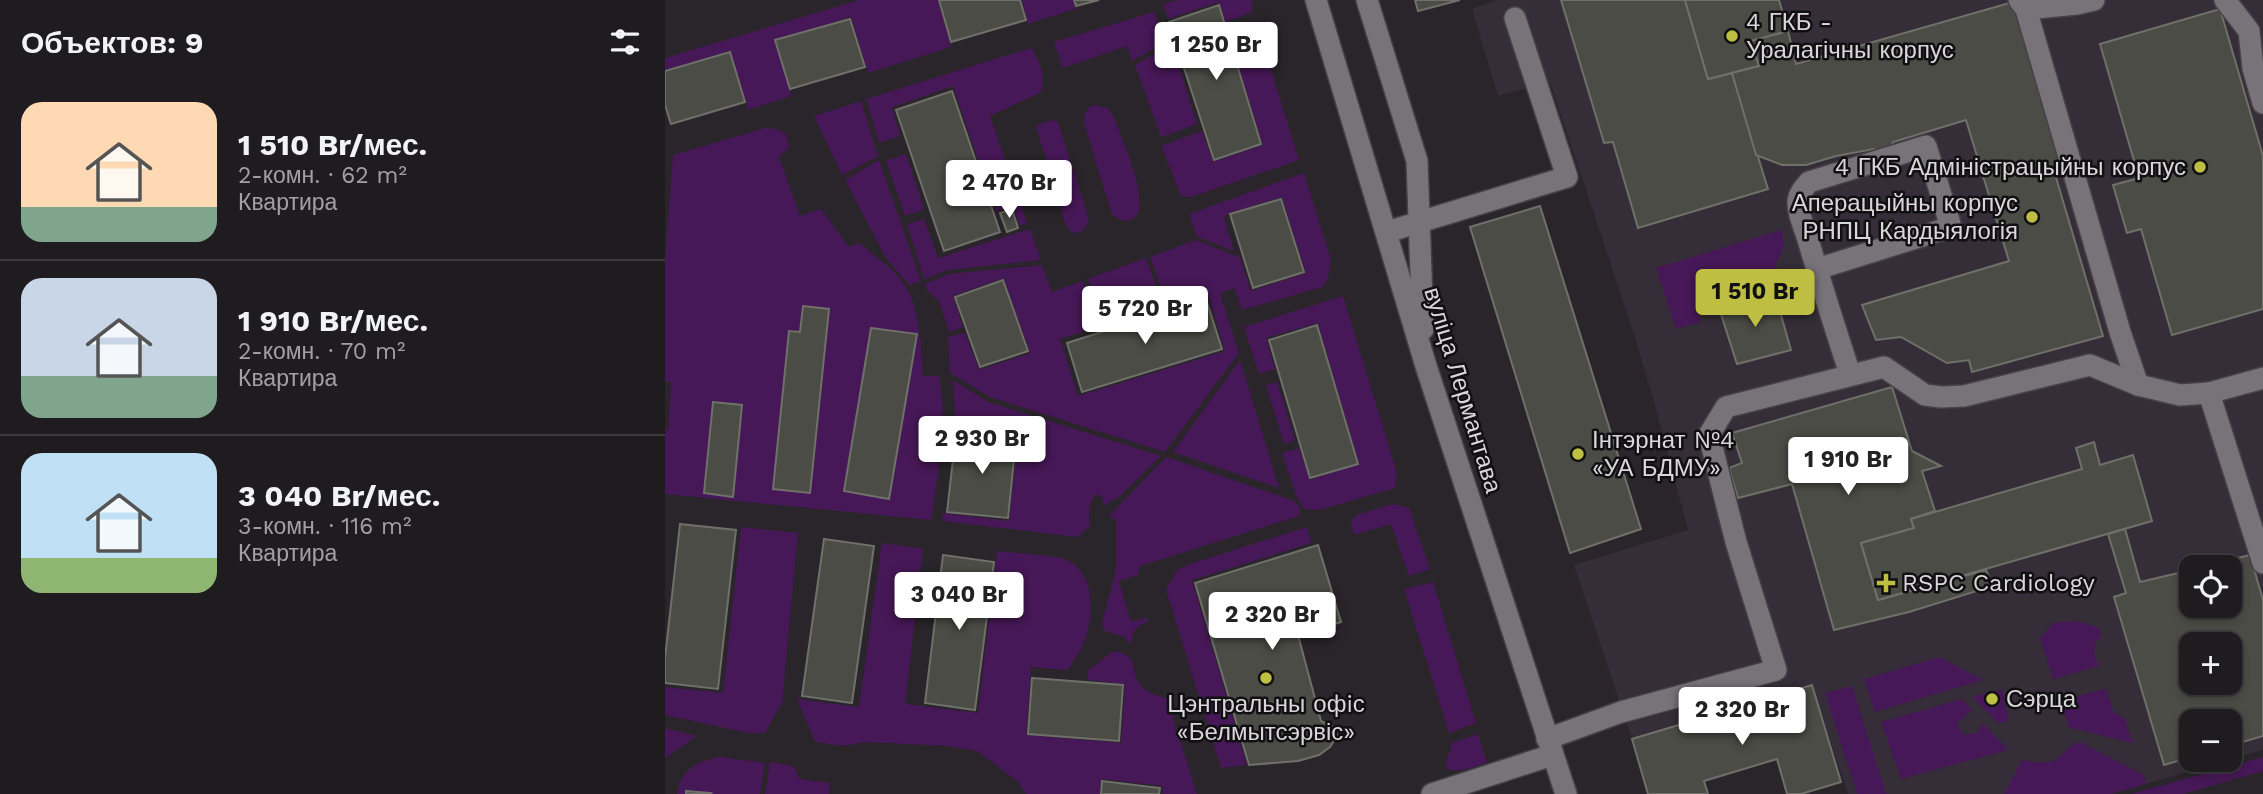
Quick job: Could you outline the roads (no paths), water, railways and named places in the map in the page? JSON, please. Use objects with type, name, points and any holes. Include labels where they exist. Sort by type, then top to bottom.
[{"type":"street","name":"вуліца Лермантава","points":[[1316,0],[1426,366],[1566,794]]},
{"type":"street","points":[[1367,0],[1417,161],[1426,366]]},
{"type":"street","points":[[2094,0],[2077,4],[2022,4],[2138,385]]},
{"type":"street","points":[[2225,0],[2256,29],[2253,68],[2263,103]]},
{"type":"street","points":[[1387,232],[1567,177],[1515,18]]},
{"type":"street","points":[[1817,269],[1951,227],[1926,146],[1809,183],[1801,192],[1798,203],[1817,269],[1850,374]]},
{"type":"street","points":[[1432,794],[1550,747],[1621,712],[1776,670],[1736,542],[1709,435],[1726,407],[1884,367],[1925,395],[1941,397],[1963,396],[2090,365],[2138,385],[2180,395],[2209,393],[2263,378]]},
{"type":"street","points":[[2209,393],[2263,563]]},
{"type":"place","name":"4 ГКБ - Уралагічны корпус","points":[[1732,36]]},
{"type":"place","name":"4 ГКБ Адміністрацыйны корпус","points":[[2200,167]]},
{"type":"place","name":"Аперацыйны корпус РНПЦ Кардыялогія","points":[[2032,217]]},
{"type":"place","name":"Інтэрнат №4 «УА БДМУ»","points":[[1578,454]]},
{"type":"place","name":"RSPC Cardiology","points":[[1886,583]]},
{"type":"place","name":"Цэнтральны офiс «Белмытсэрвіс»","points":[[1266,678]]},
{"type":"place","name":"Сэрца","points":[[1992,699]]}]
